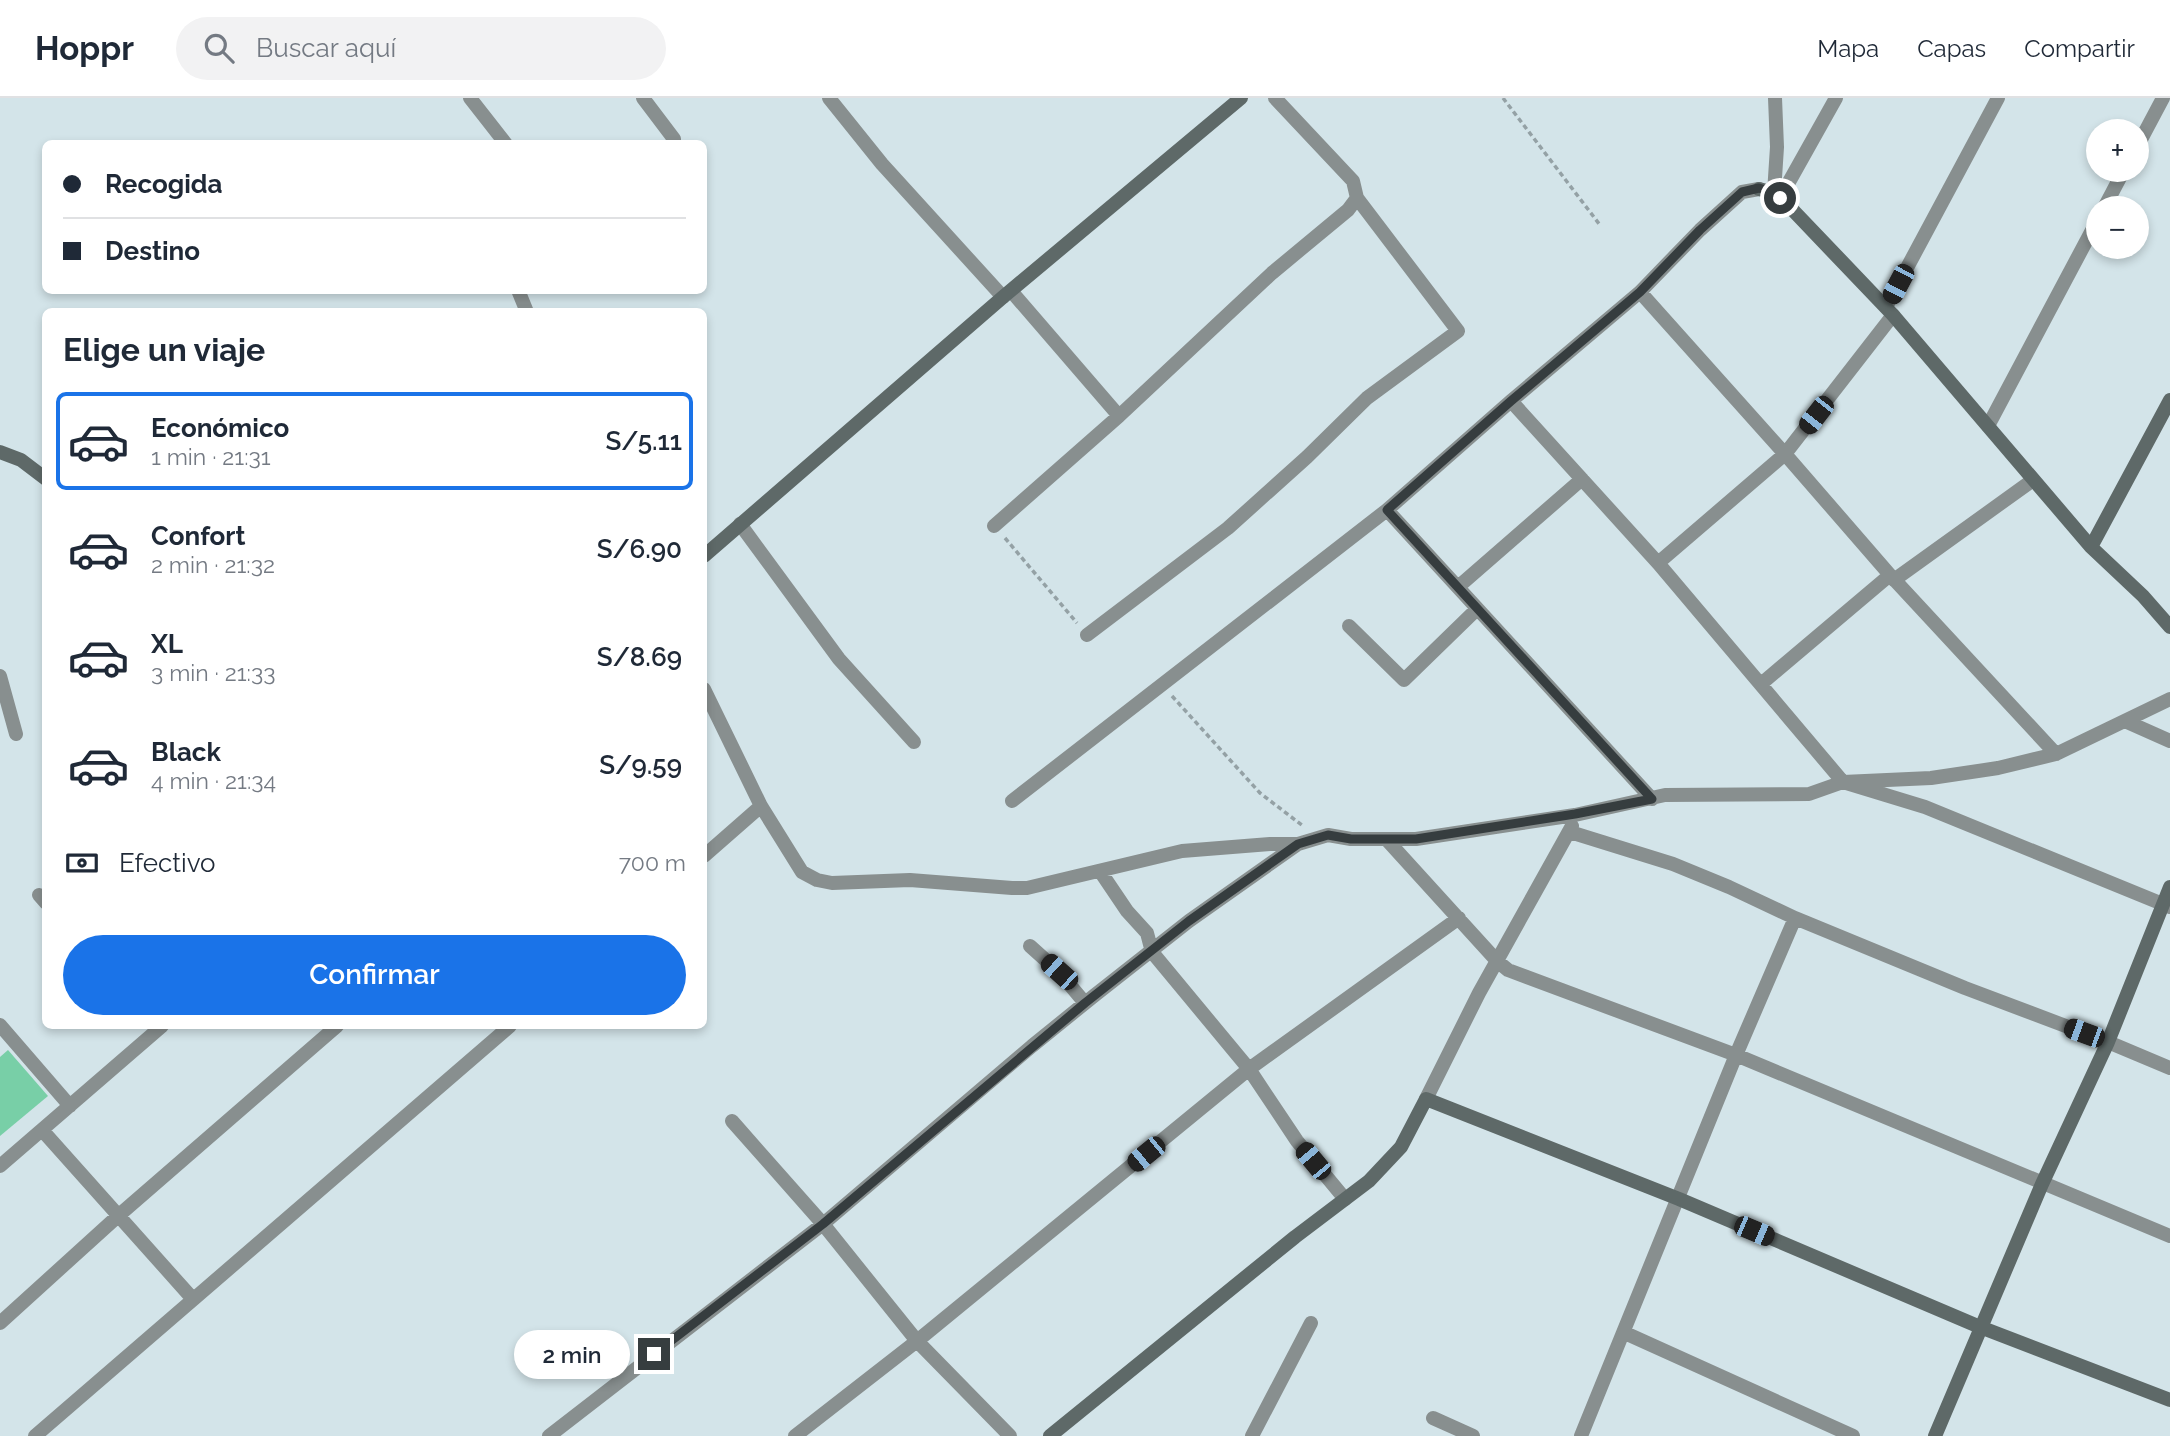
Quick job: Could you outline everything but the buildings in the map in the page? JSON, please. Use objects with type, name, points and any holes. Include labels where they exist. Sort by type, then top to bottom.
[{"type":"street","points":[[470,98],[503,140]]},
{"type":"street","points":[[643,98],[674,139]]},
{"type":"street","points":[[829,98],[882,164],[1119,416]]},
{"type":"street","points":[[707,553],[1007,294],[1241,98]]},
{"type":"street","points":[[1087,635],[1228,528],[1307,457],[1367,397],[1458,331],[1357,198],[1353,181],[1275,98]]},
{"type":"street","points":[[1776,98],[1777,195]]},
{"type":"street","points":[[1777,195],[1836,98]]},
{"type":"street","points":[[1658,563],[1786,454],[1890,311],[1998,98]]},
{"type":"street","points":[[2149,124],[2163,98]]},
{"type":"street","points":[[1012,801],[1387,510],[1640,292],[1708,222],[1742,192],[1759,188],[1777,195],[1890,311],[2091,547],[2143,596],[2170,627]]},
{"type":"street","points":[[994,526],[1119,416],[1272,273],[1348,210],[1357,198]]},
{"type":"street","points":[[1988,426],[2086,242]]},
{"type":"street","points":[[1640,292],[1786,454],[1892,578],[2056,754]]},
{"type":"street","points":[[2091,547],[2170,400]]},
{"type":"street","points":[[1511,401],[1658,563],[1843,782],[1925,807],[2167,905]]},
{"type":"street","points":[[0,452],[21,460],[42,476]]},
{"type":"street","points":[[1458,587],[1582,479]]},
{"type":"street","points":[[1760,684],[1892,578],[2034,480]]},
{"type":"street","points":[[1387,510],[1652,799]]},
{"type":"street","points":[[740,524],[839,659],[914,742]]},
{"type":"street","points":[[1349,626],[1404,680],[1477,609]]},
{"type":"street","points":[[0,676],[16,734]]},
{"type":"street","points":[[708,712],[802,872],[825,881],[856,883],[910,880],[1027,888],[1182,851],[1298,844],[1328,835],[1351,839],[1416,839],[1575,814],[1665,796],[1810,793],[1843,782],[1931,778],[1998,768],[2056,754],[2170,699]]},
{"type":"street","points":[[2125,721],[2170,741]]},
{"type":"street","points":[[707,853],[761,806]]},
{"type":"street","points":[[1050,1436],[1369,1181],[1401,1147],[1497,961],[1570,832],[1575,814]]},
{"type":"street","points":[[1570,832],[1673,864],[1965,988],[2170,1068]]},
{"type":"street","points":[[1387,840],[1508,970],[1736,1055],[2170,1236]]},
{"type":"street","points":[[549,1436],[823,1224],[1085,1003],[1189,921],[1298,844]]},
{"type":"street","points":[[1100,871],[1127,911],[1147,933],[1152,952],[1249,1069],[1297,1141],[1345,1199]]},
{"type":"street","points":[[1935,1436],[2042,1184],[2108,1042],[2167,905],[2170,887]]},
{"type":"street","points":[[795,1436],[917,1341],[1249,1069],[1459,918]]},
{"type":"street","points":[[1581,1436],[1736,1055],[1795,918]]},
{"type":"street","points":[[1030,946],[1059,972],[1085,1003]]},
{"type":"street","points":[[0,1025],[70,1106]]},
{"type":"street","points":[[0,1166],[153,1029]]},
{"type":"street","points":[[0,1323],[118,1216],[334,1029]]},
{"type":"street","points":[[35,1436],[502,1029]]},
{"type":"street","points":[[1426,1099],[1679,1199],[1980,1327],[2170,1399]]},
{"type":"street","points":[[732,1121],[823,1224],[917,1341],[1010,1436]]},
{"type":"street","points":[[42,1130],[192,1298]]},
{"type":"street","points":[[1252,1436],[1311,1323]]},
{"type":"street","points":[[1625,1333],[1853,1436]]},
{"type":"street","points":[[1433,1418],[1472,1436]]},
{"type":"path","points":[[1503,98],[1600,225]]},
{"type":"path","points":[[994,526],[1087,635]]},
{"type":"path","points":[[1162,685],[1259,793],[1303,826],[1328,835]]},
{"type":"green space","points":[[8,1050],[48,1096],[0,1136],[0,1057]]},
{"type":"route","points":[[654,1354],[823,1224],[1085,1003],[1189,921],[1298,844],[1328,835],[1351,839],[1416,839],[1652,799],[1387,510],[1640,292],[1700,230],[1742,192],[1759,188],[1780,198]]}]
